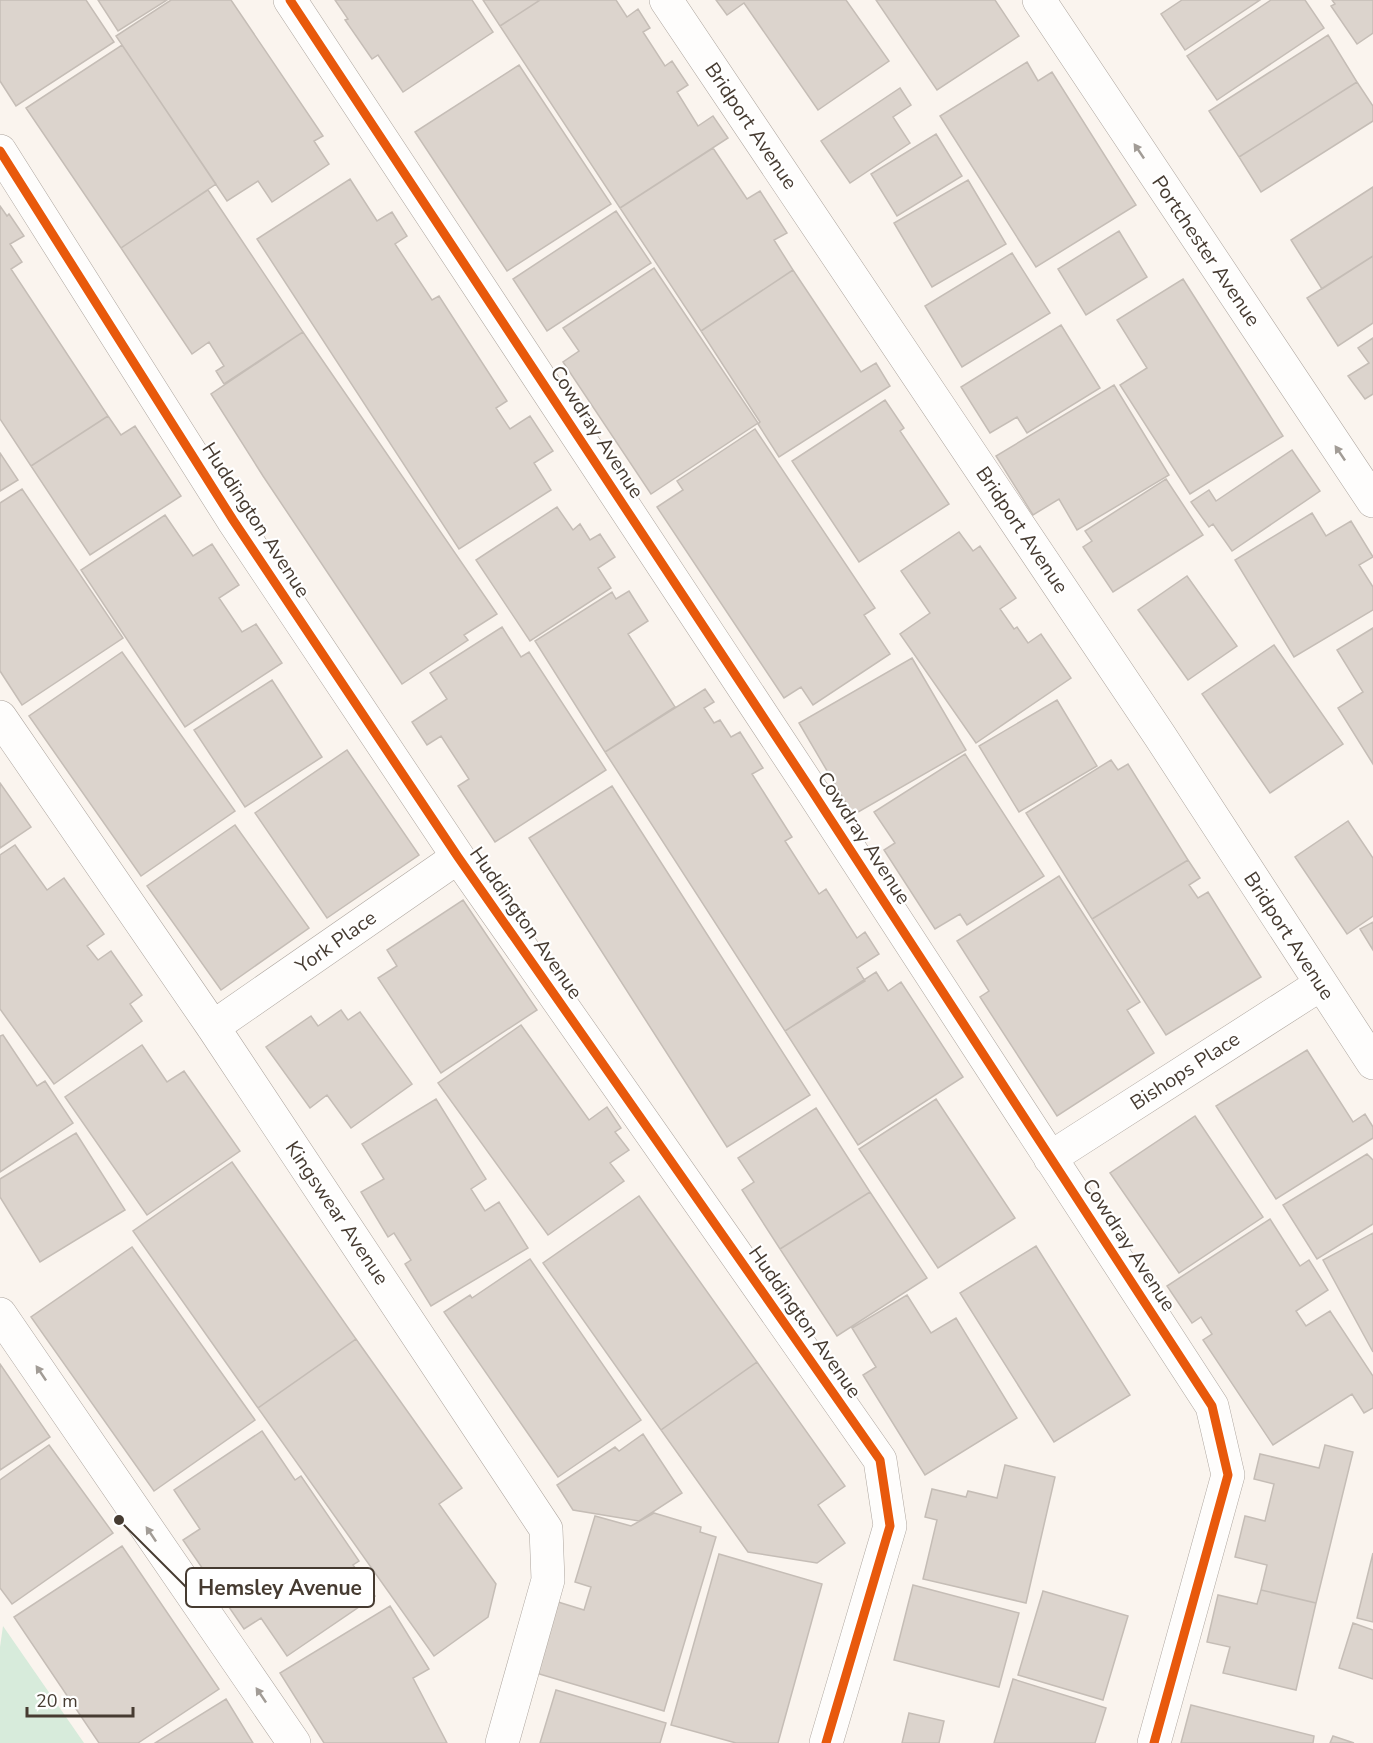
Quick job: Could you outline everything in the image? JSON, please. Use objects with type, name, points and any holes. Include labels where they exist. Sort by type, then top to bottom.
[{"type":"street","name":"Cowdray Avenue","points":[[291,0],[812,791],[1212,1407],[1228,1475],[1154,1743]]},
{"type":"street","name":"Bridport Avenue","points":[[666,0],[1160,736],[1373,1063]]},
{"type":"street","name":"Portchester Avenue","points":[[1039,0],[1373,501]]},
{"type":"street","name":"Huddington Avenue","points":[[0,151],[233,520],[458,857],[880,1460],[890,1526],[826,1743]]},
{"type":"street","name":"Kingswear Avenue","points":[[0,717],[213,1027],[546,1529],[548,1580],[502,1743]]},
{"type":"street","name":"York Place","points":[[213,1027],[458,857]]},
{"type":"street","name":"Bishops Place","points":[[1050,1158],[1321,984]]},
{"type":"street","points":[[0,1314],[294,1743]]},
{"type":"green space","points":[[3,1626],[84,1743],[0,1743],[0,1647]]},
{"type":"building","points":[[0,0],[86,0],[114,42],[16,106],[0,81]]},
{"type":"building","points":[[98,0],[167,0],[118,31]]},
{"type":"building","points":[[171,0],[231,0],[323,136],[314,141],[329,164],[272,202],[258,181],[227,201],[116,36]]},
{"type":"building","points":[[335,0],[472,0],[493,32],[403,92],[378,55],[372,59],[345,20],[348,19]]},
{"type":"building","points":[[483,0],[540,0],[500,26]]},
{"type":"building","points":[[540,0],[616,0],[627,17],[638,9],[650,28],[643,32],[665,66],[672,61],[688,85],[677,92],[698,126],[713,116],[728,138],[620,208],[500,26]]},
{"type":"building","points":[[716,0],[846,0],[889,61],[818,110],[744,3],[727,15]]},
{"type":"building","points":[[876,0],[995,0],[1019,36],[937,90]]},
{"type":"building","points":[[1182,0],[1260,0],[1185,50],[1161,14]]},
{"type":"building","points":[[1271,0],[1305,0],[1324,28],[1217,100],[1187,56]]},
{"type":"building","points":[[1332,0],[1373,0],[1373,33],[1357,44],[1331,6],[1335,4]]},
{"type":"building","points":[[1328,35],[1357,82],[1239,157],[1209,111]]},
{"type":"building","points":[[122,45],[216,184],[121,248],[26,108]]},
{"type":"building","points":[[1027,62],[1038,81],[1052,72],[1136,205],[1036,267],[940,116]]},
{"type":"building","points":[[519,65],[611,204],[507,271],[415,132]]},
{"type":"building","points":[[1357,82],[1373,106],[1373,121],[1261,192],[1239,157]]},
{"type":"building","points":[[900,88],[911,105],[893,117],[910,143],[850,183],[821,141]]},
{"type":"building","points":[[936,134],[962,176],[897,216],[871,174]]},
{"type":"building","points":[[713,148],[747,199],[760,191],[787,233],[774,240],[793,270],[701,331],[620,208]]},
{"type":"building","points":[[350,179],[377,221],[392,212],[407,236],[395,244],[432,300],[439,296],[507,401],[496,408],[510,429],[530,416],[553,451],[534,463],[551,490],[459,549],[257,239]]},
{"type":"building","points":[[968,180],[1006,244],[932,287],[894,223]]},
{"type":"building","points":[[1373,187],[1373,256],[1322,289],[1291,240]]},
{"type":"building","points":[[208,190],[303,332],[224,384],[216,371],[224,366],[209,342],[192,354],[121,248]]},
{"type":"building","points":[[0,206],[7,216],[9,214],[24,236],[10,244],[22,262],[11,269],[108,416],[31,466],[0,419]]},
{"type":"building","points":[[616,211],[651,263],[547,331],[513,279]]},
{"type":"building","points":[[1119,231],[1147,277],[1086,315],[1058,269]]},
{"type":"building","points":[[1012,253],[1050,313],[962,367],[925,306]]},
{"type":"building","points":[[1373,256],[1373,323],[1338,346],[1307,298]]},
{"type":"building","points":[[654,268],[758,423],[651,494],[563,362],[579,351],[563,328]]},
{"type":"building","points":[[793,270],[861,372],[876,363],[890,386],[779,457],[758,424],[760,422],[701,331]]},
{"type":"building","points":[[1183,279],[1283,436],[1190,494],[1120,385],[1147,368],[1117,320]]},
{"type":"building","points":[[1061,325],[1100,388],[1027,433],[1017,417],[990,433],[961,387]]},
{"type":"building","points":[[303,332],[497,614],[464,635],[468,640],[402,684],[211,394]]},
{"type":"building","points":[[1373,338],[1373,394],[1365,399],[1348,376],[1369,363],[1358,348]]},
{"type":"building","points":[[1114,385],[1169,475],[1077,530],[1059,499],[1033,515],[996,456]]},
{"type":"building","points":[[885,400],[904,428],[900,431],[949,504],[859,562],[792,461]]},
{"type":"building","points":[[108,416],[121,435],[135,426],[181,496],[90,555],[31,466]]},
{"type":"building","points":[[755,429],[875,608],[864,615],[890,654],[813,705],[801,687],[784,698],[657,507],[683,490],[677,481]]},
{"type":"building","points":[[1292,450],[1320,491],[1232,551],[1213,524],[1209,527],[1191,502],[1209,490],[1216,501]]},
{"type":"building","points":[[0,453],[18,480],[0,491]]},
{"type":"building","points":[[1166,479],[1203,535],[1113,592],[1083,547],[1092,541],[1085,531]]},
{"type":"building","points":[[22,489],[123,638],[22,705],[0,671],[0,503]]},
{"type":"building","points":[[557,507],[573,530],[580,524],[590,540],[600,534],[615,557],[598,568],[611,588],[530,641],[476,560]]},
{"type":"building","points":[[1312,513],[1326,536],[1351,521],[1373,557],[1359,565],[1373,587],[1373,610],[1294,657],[1235,560]]},
{"type":"building","points":[[165,515],[193,556],[212,544],[239,585],[219,598],[242,632],[256,624],[282,663],[185,727],[81,570]]},
{"type":"building","points":[[959,532],[973,551],[980,546],[1016,598],[1000,609],[1014,629],[1017,627],[1028,643],[1041,634],[1071,678],[976,743],[900,634],[930,613],[901,571]]},
{"type":"building","points":[[1187,576],[1237,646],[1188,680],[1138,610]]},
{"type":"building","points":[[629,591],[648,621],[628,634],[675,707],[605,752],[535,641],[612,592],[616,599]]},
{"type":"building","points":[[502,627],[521,657],[529,652],[606,770],[495,842],[458,786],[469,779],[441,736],[427,745],[412,722],[447,699],[430,673]]},
{"type":"building","points":[[1373,628],[1373,764],[1338,708],[1363,692],[1337,650]]},
{"type":"building","points":[[1274,645],[1343,744],[1270,793],[1202,694]]},
{"type":"building","points":[[122,652],[235,811],[141,876],[29,716]]},
{"type":"building","points":[[912,658],[966,750],[853,815],[799,723]]},
{"type":"building","points":[[272,680],[322,757],[245,807],[194,730]]},
{"type":"building","points":[[705,689],[714,702],[704,708],[714,723],[720,720],[731,737],[740,732],[763,768],[752,774],[792,837],[785,841],[819,894],[826,889],[857,938],[865,932],[879,954],[857,968],[865,981],[785,1031],[605,752]]},
{"type":"building","points":[[1057,700],[1097,766],[1019,812],[979,746]]},
{"type":"building","points":[[347,750],[419,855],[327,918],[255,813]]},
{"type":"building","points":[[965,754],[1044,876],[967,925],[960,914],[935,929],[884,850],[895,843],[874,812]]},
{"type":"building","points":[[1111,760],[1118,770],[1128,764],[1188,860],[1092,919],[1026,813]]},
{"type":"building","points":[[0,783],[31,827],[0,848]]},
{"type":"building","points":[[612,786],[810,1095],[727,1147],[529,838]]},
{"type":"building","points":[[1348,821],[1373,858],[1373,916],[1347,934],[1295,857]]},
{"type":"building","points":[[235,825],[309,928],[221,990],[147,886]]},
{"type":"building","points":[[15,845],[47,890],[64,878],[104,934],[87,946],[98,960],[111,951],[142,995],[130,1004],[142,1021],[54,1084],[0,1009],[0,855]]},
{"type":"building","points":[[1188,860],[1200,878],[1189,885],[1198,898],[1208,892],[1261,977],[1166,1035],[1092,919]]},
{"type":"building","points":[[1059,876],[1140,1002],[1127,1010],[1154,1053],[1057,1116],[980,997],[989,991],[957,941]]},
{"type":"building","points":[[463,900],[537,1010],[441,1073],[378,978],[397,966],[387,950]]},
{"type":"building","points":[[1373,922],[1373,950],[1360,929]]},
{"type":"building","points":[[876,972],[888,991],[901,982],[963,1077],[858,1145],[785,1031]]},
{"type":"building","points":[[341,1010],[348,1020],[360,1012],[412,1084],[351,1128],[327,1095],[310,1108],[266,1047],[311,1016],[318,1026]]},
{"type":"building","points":[[521,1025],[589,1120],[607,1107],[621,1128],[615,1132],[629,1150],[610,1163],[624,1181],[548,1235],[438,1083]]},
{"type":"building","points":[[3,1035],[37,1086],[45,1081],[73,1123],[0,1172],[0,1036]]},
{"type":"building","points":[[142,1045],[167,1082],[184,1071],[240,1151],[147,1215],[65,1097]]},
{"type":"building","points":[[1307,1050],[1353,1122],[1365,1114],[1373,1127],[1373,1138],[1276,1199],[1216,1106]]},
{"type":"building","points":[[436,1099],[486,1179],[471,1189],[485,1211],[499,1202],[528,1248],[431,1306],[405,1264],[411,1260],[394,1233],[388,1237],[361,1192],[384,1179],[362,1144]]},
{"type":"building","points":[[936,1099],[1015,1218],[938,1268],[859,1149]]},
{"type":"building","points":[[816,1108],[870,1192],[780,1249],[742,1190],[754,1182],[738,1158]]},
{"type":"building","points":[[1195,1116],[1263,1217],[1179,1273],[1110,1173]]},
{"type":"building","points":[[76,1133],[125,1210],[40,1262],[0,1197],[0,1179]]},
{"type":"building","points":[[1367,1154],[1373,1160],[1373,1224],[1317,1259],[1283,1205]]},
{"type":"building","points":[[232,1162],[356,1339],[258,1408],[133,1231]]},
{"type":"building","points":[[870,1192],[927,1278],[837,1336],[780,1249]]},
{"type":"building","points":[[639,1196],[757,1362],[661,1430],[543,1263]]},
{"type":"building","points":[[1270,1219],[1300,1266],[1309,1260],[1328,1290],[1296,1311],[1306,1326],[1330,1311],[1373,1376],[1373,1408],[1364,1413],[1352,1394],[1273,1445],[1203,1340],[1212,1334],[1201,1317],[1192,1323],[1167,1286]]},
{"type":"building","points":[[1373,1233],[1373,1352],[1323,1260]]},
{"type":"building","points":[[1036,1246],[1130,1395],[1054,1442],[960,1293]]},
{"type":"building","points":[[132,1247],[255,1420],[154,1491],[31,1317]]},
{"type":"building","points":[[530,1259],[641,1420],[558,1477],[444,1312],[470,1295],[472,1298]]},
{"type":"building","points":[[907,1295],[931,1333],[956,1318],[1017,1418],[925,1475],[863,1375],[876,1367],[852,1328]]},
{"type":"building","points":[[356,1339],[462,1488],[439,1504],[496,1584],[488,1617],[434,1656],[258,1408]]},
{"type":"building","points":[[757,1362],[845,1486],[818,1505],[845,1543],[817,1563],[748,1552],[661,1430]]},
{"type":"building","points":[[0,1364],[50,1437],[0,1470]]},
{"type":"building","points":[[262,1431],[295,1480],[301,1476],[359,1561],[353,1565],[375,1596],[287,1656],[261,1618],[244,1629],[183,1540],[200,1529],[174,1490]]},
{"type":"building","points":[[643,1434],[682,1493],[639,1521],[573,1510],[557,1485],[615,1447],[619,1451]]},
{"type":"building","points":[[49,1445],[113,1533],[12,1604],[0,1588],[0,1480]]},
{"type":"building","points":[[1325,1445],[1353,1452],[1316,1603],[1261,1590],[1267,1565],[1235,1557],[1245,1516],[1265,1521],[1274,1484],[1254,1479],[1260,1454],[1319,1468]]},
{"type":"building","points":[[1005,1465],[1055,1477],[1026,1603],[923,1579],[937,1520],[925,1517],[932,1489],[966,1497],[968,1491],[997,1498]]},
{"type":"building","points":[[654,1513],[701,1527],[700,1532],[716,1537],[664,1711],[536,1673],[558,1602],[584,1610],[591,1587],[575,1582],[595,1516],[631,1526]]},
{"type":"building","points":[[122,1546],[219,1689],[138,1743],[99,1743],[14,1617]]},
{"type":"building","points":[[1373,1553],[1373,1622],[1357,1618]]},
{"type":"building","points":[[719,1554],[822,1584],[778,1743],[736,1743],[671,1725]]},
{"type":"building","points":[[913,1585],[1019,1613],[999,1687],[894,1660]]},
{"type":"building","points":[[1261,1590],[1316,1603],[1296,1690],[1223,1673],[1230,1647],[1207,1642],[1218,1595],[1257,1604]]},
{"type":"building","points":[[1043,1591],[1128,1616],[1103,1700],[1018,1675]]},
{"type":"building","points":[[390,1606],[429,1669],[413,1678],[447,1743],[324,1743],[280,1673]]},
{"type":"building","points":[[1353,1623],[1373,1630],[1373,1679],[1339,1668]]},
{"type":"building","points":[[1013,1679],[1106,1708],[1095,1743],[994,1743]]},
{"type":"building","points":[[556,1690],[666,1723],[660,1743],[540,1743]]},
{"type":"building","points":[[226,1699],[253,1743],[155,1743]]},
{"type":"building","points":[[1191,1705],[1314,1736],[1313,1743],[1181,1743]]},
{"type":"building","points":[[909,1713],[944,1721],[939,1743],[902,1743]]},
{"type":"building","points":[[1333,1736],[1354,1743],[1330,1743]]},
{"type":"cycle path","points":[[290,0],[812,791],[1212,1406],[1228,1475],[1154,1743]]},
{"type":"cycle path","points":[[0,151],[233,520],[458,857],[880,1460],[890,1526],[826,1743]]},
{"type":"place","name":"Hemsley Avenue","points":[[119,1520]]}]
